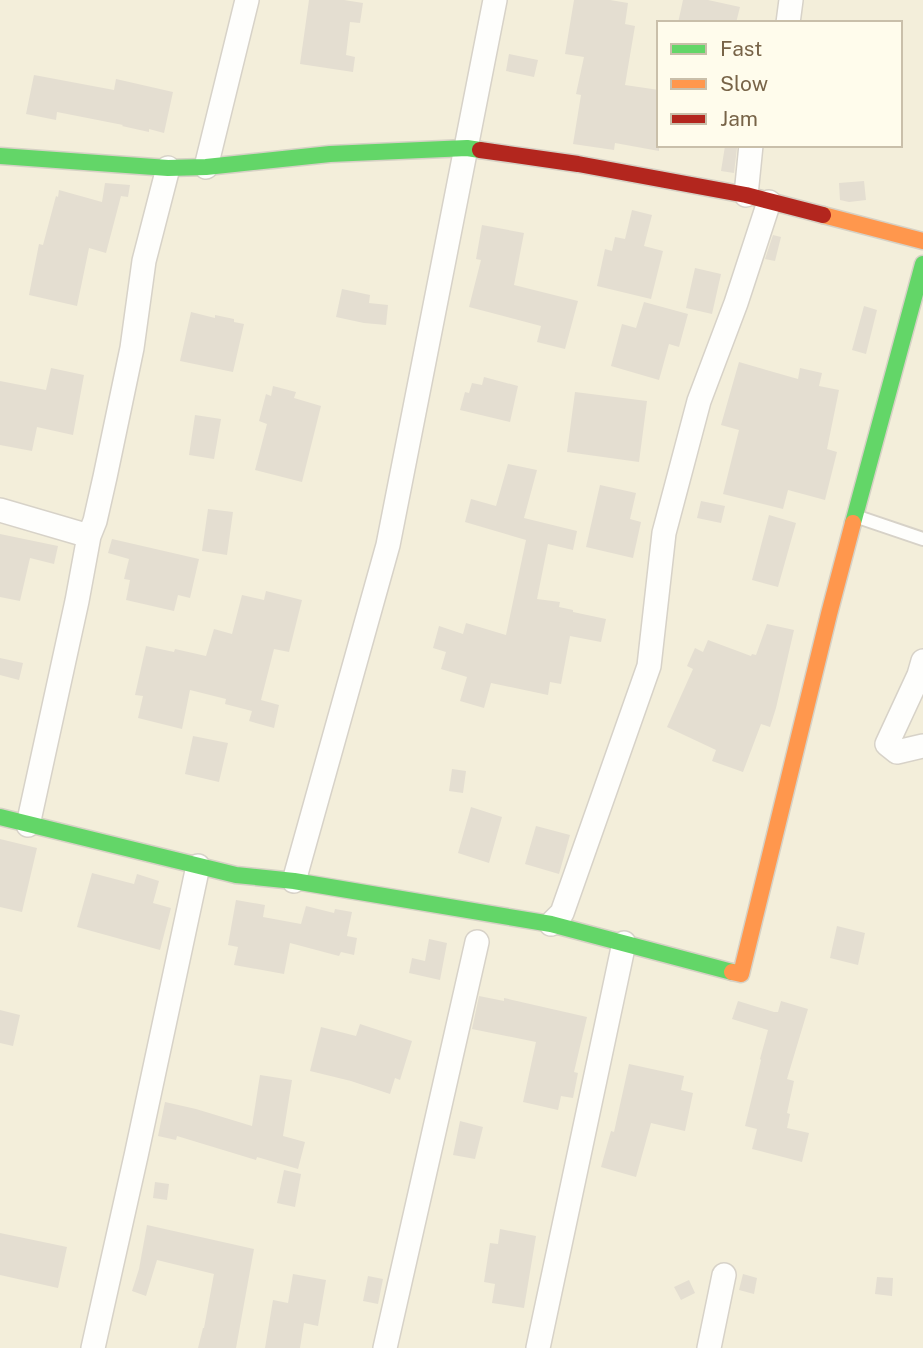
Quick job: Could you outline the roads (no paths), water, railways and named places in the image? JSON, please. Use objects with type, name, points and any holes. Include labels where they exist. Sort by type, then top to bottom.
[{"type":"street","points":[[206,167],[247,0]]},
{"type":"street","points":[[294,881],[388,545],[495,0]]},
{"type":"street","points":[[788,21],[791,0]]},
{"type":"street","points":[[746,195],[751,147]]},
{"type":"street","points":[[0,156],[167,168],[206,167],[330,154],[467,149],[578,164],[746,195],[923,241]]},
{"type":"street","points":[[28,825],[89,536],[105,477],[132,348],[144,261],[167,168]]},
{"type":"street","points":[[551,924],[562,913],[649,666],[664,533],[699,401],[736,303],[769,202]]},
{"type":"street","points":[[0,817],[236,875],[294,881],[551,924],[741,974],[825,628],[923,264]]},
{"type":"street","points":[[0,510],[89,536]]},
{"type":"street","points":[[923,661],[887,744],[897,752],[923,746]]},
{"type":"street","points":[[93,1348],[198,866]]},
{"type":"street","points":[[385,1348],[477,942]]},
{"type":"street","points":[[538,1348],[624,943]]},
{"type":"street","points":[[709,1348],[724,1275]]},
{"type":"lane","points":[[854,516],[923,539]]}]
